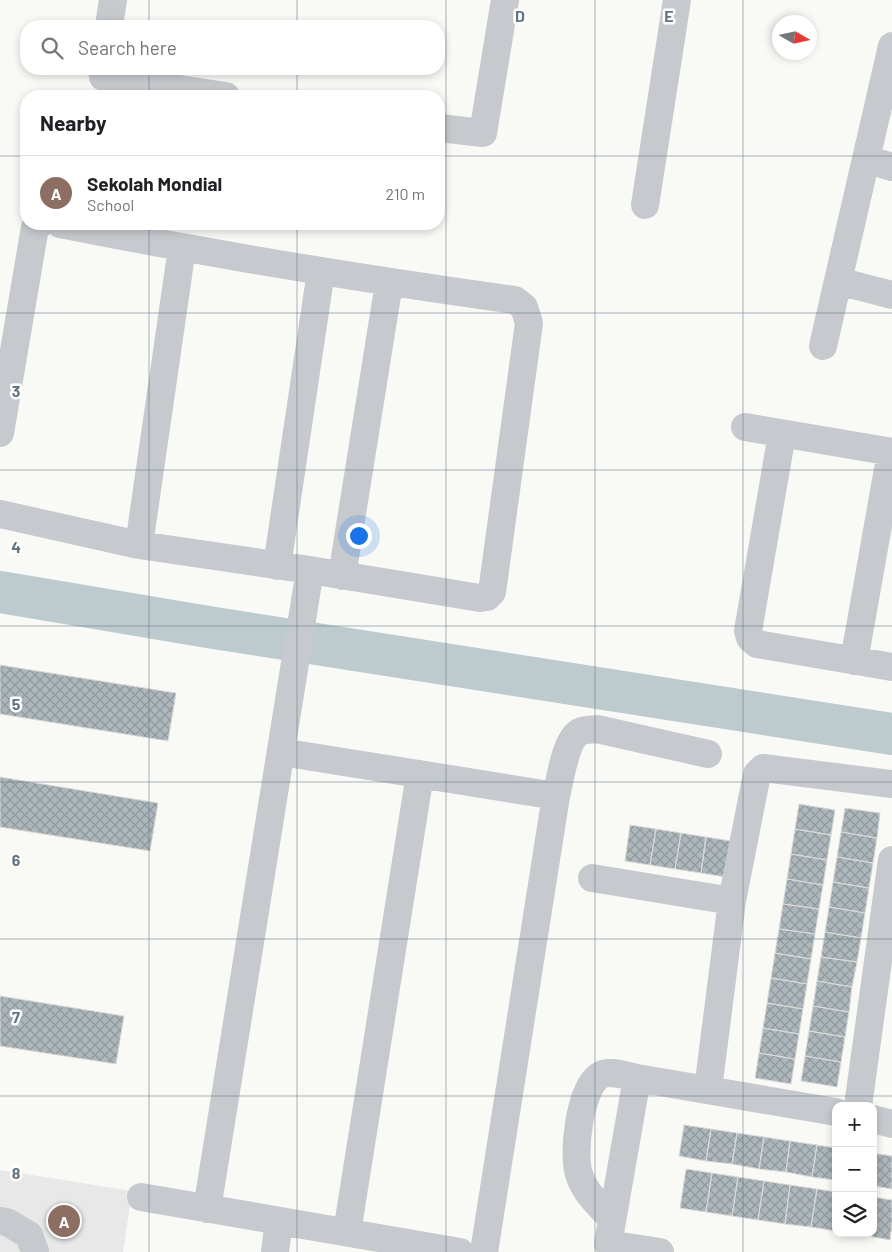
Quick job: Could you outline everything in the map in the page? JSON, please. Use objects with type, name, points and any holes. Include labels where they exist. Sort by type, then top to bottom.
[{"type":"street","points":[[111,20],[113,0]]},
{"type":"street","points":[[445,129],[483,133],[505,0]]},
{"type":"street","points":[[645,204],[677,0]]},
{"type":"street","points":[[823,346],[892,46]]},
{"type":"street","points":[[103,75],[106,78],[186,90]]},
{"type":"street","points":[[866,159],[892,167]]},
{"type":"street","points":[[0,433],[34,230]]},
{"type":"street","points":[[0,514],[138,545],[277,566],[308,582],[342,576],[480,598],[487,597],[492,592],[529,322],[524,307],[515,300],[389,283],[182,248],[90,230]]},
{"type":"street","points":[[138,545],[182,248]]},
{"type":"street","points":[[277,566],[321,271]]},
{"type":"street","points":[[838,281],[892,295]]},
{"type":"street","points":[[342,576],[389,283]]},
{"type":"street","points":[[745,427],[892,452],[854,661]]},
{"type":"street","points":[[782,434],[748,631],[750,638],[756,644],[892,667]]},
{"type":"street","points":[[207,1209],[308,582]]},
{"type":"street","points":[[484,1252],[556,796],[570,741],[578,733],[597,729],[708,754]]},
{"type":"street","points":[[281,752],[556,796]]},
{"type":"street","points":[[708,1089],[732,902],[759,770],[762,768],[892,784]]},
{"type":"street","points":[[347,1232],[420,774]]},
{"type":"street","points":[[859,1102],[892,860]]},
{"type":"street","points":[[592,878],[732,902]]},
{"type":"street","points":[[612,1219],[586,1190],[578,1175],[576,1140],[588,1088],[600,1075],[610,1072],[832,1111]]},
{"type":"street","points":[[637,1078],[608,1244],[660,1252]]},
{"type":"street","points":[[877,1120],[892,1124]]},
{"type":"street","points":[[141,1197],[460,1252]]},
{"type":"street","points":[[0,1220],[7,1222],[28,1235],[35,1252]]},
{"type":"street","points":[[276,1252],[279,1221]]},
{"type":"shaded area","points":[[0,1170],[132,1191],[123,1252],[0,1252]]},
{"type":"building","points":[[0,665],[176,693],[168,741],[0,714]]},
{"type":"building","points":[[0,777],[158,803],[150,851],[0,827]]},
{"type":"building","points":[[799,804],[835,810],[831,835],[795,829]]},
{"type":"building","points":[[845,808],[880,813],[877,838],[841,832]]},
{"type":"building","points":[[630,825],[656,829],[650,865],[625,861]]},
{"type":"building","points":[[656,829],[681,833],[675,869],[650,865]]},
{"type":"building","points":[[795,829],[831,835],[827,860],[791,854]]},
{"type":"building","points":[[841,832],[877,838],[873,863],[837,857]]},
{"type":"building","points":[[681,833],[706,837],[701,873],[675,869]]},
{"type":"building","points":[[706,837],[731,841],[726,877],[701,873]]},
{"type":"building","points":[[791,854],[827,860],[823,885],[787,879]]},
{"type":"building","points":[[837,857],[873,863],[869,888],[833,882]]},
{"type":"building","points":[[787,879],[823,885],[819,909],[783,904]]},
{"type":"building","points":[[833,882],[869,888],[865,913],[829,907]]},
{"type":"building","points":[[783,904],[819,909],[815,934],[779,929]]},
{"type":"building","points":[[829,907],[865,913],[861,938],[825,932]]},
{"type":"building","points":[[779,929],[815,934],[811,959],[775,953]]},
{"type":"building","points":[[825,932],[861,938],[857,962],[821,957]]},
{"type":"building","points":[[775,953],[811,959],[807,984],[771,978]]},
{"type":"building","points":[[821,957],[857,962],[852,987],[817,981]]},
{"type":"building","points":[[771,978],[807,984],[803,1009],[767,1003]]},
{"type":"building","points":[[817,981],[852,987],[849,1012],[813,1006]]},
{"type":"building","points":[[0,996],[124,1016],[116,1064],[0,1046]]},
{"type":"building","points":[[767,1003],[803,1009],[799,1034],[763,1028]]},
{"type":"building","points":[[813,1006],[849,1012],[845,1037],[809,1031]]},
{"type":"building","points":[[763,1028],[799,1034],[795,1059],[759,1053]]},
{"type":"building","points":[[809,1031],[845,1037],[841,1062],[805,1056]]},
{"type":"building","points":[[759,1053],[795,1059],[791,1084],[755,1078]]},
{"type":"building","points":[[805,1056],[841,1062],[837,1087],[801,1081]]},
{"type":"building","points":[[684,1125],[711,1129],[706,1161],[679,1156]]},
{"type":"building","points":[[711,1129],[737,1133],[732,1164],[706,1161]]},
{"type":"building","points":[[737,1133],[764,1137],[759,1169],[732,1164]]},
{"type":"building","points":[[764,1137],[790,1141],[786,1172],[759,1169]]},
{"type":"building","points":[[790,1141],[817,1145],[812,1177],[786,1172]]},
{"type":"building","points":[[817,1145],[832,1147],[832,1180],[812,1177]]},
{"type":"building","points":[[877,1154],[892,1156],[892,1189],[877,1187]]},
{"type":"building","points":[[686,1169],[712,1173],[706,1212],[680,1208]]},
{"type":"building","points":[[712,1173],[738,1177],[732,1216],[706,1212]]},
{"type":"building","points":[[738,1177],[764,1181],[758,1220],[732,1216]]},
{"type":"building","points":[[764,1181],[790,1185],[785,1224],[758,1220]]},
{"type":"building","points":[[790,1185],[817,1189],[811,1227],[785,1224]]},
{"type":"building","points":[[817,1189],[832,1191],[832,1230],[811,1227]]},
{"type":"building","points":[[877,1198],[892,1200],[890,1240],[874,1237],[877,1237]]},
{"type":"waterway","points":[[0,592],[208,627],[892,734]]},
{"type":"place","name":"Sekolah Mondial","points":[[64,1221]]}]
